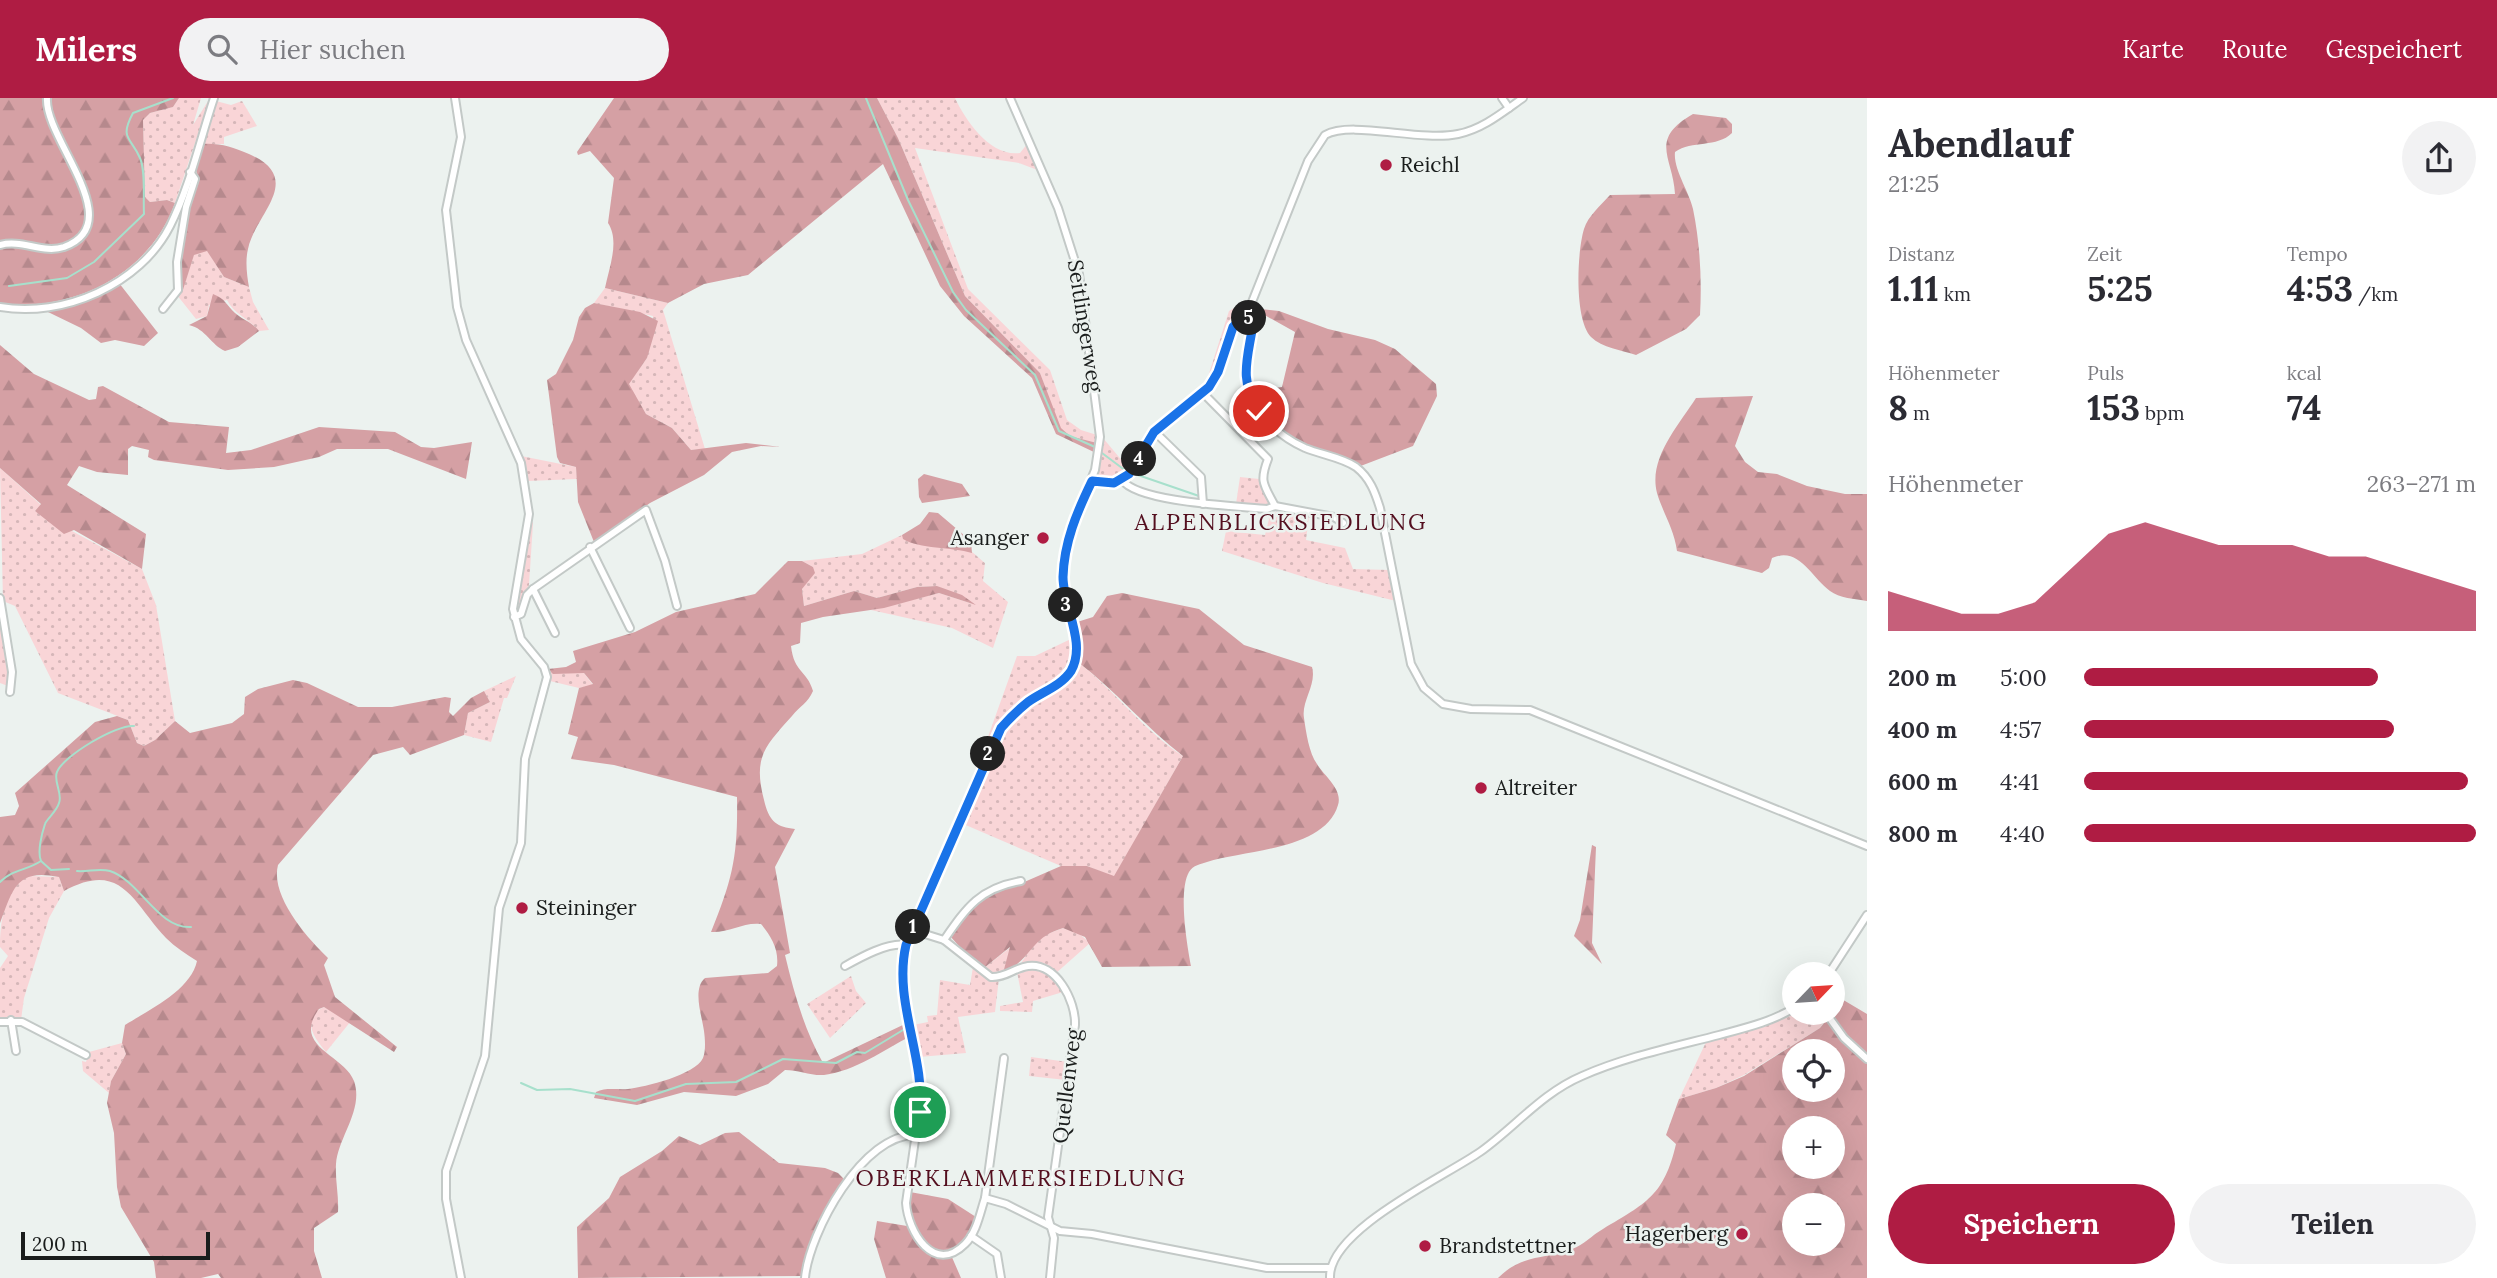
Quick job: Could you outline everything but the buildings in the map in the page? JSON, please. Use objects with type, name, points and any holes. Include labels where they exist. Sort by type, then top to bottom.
[{"type":"street","points":[[0,245],[19,243],[47,249],[64,247],[78,238],[88,222],[89,201],[51,126],[47,98]]},
{"type":"street","points":[[0,307],[37,310],[63,306],[89,296],[125,275],[145,259],[163,238],[190,172],[214,98]]},
{"type":"street","points":[[455,98],[461,136],[446,210],[460,322],[513,439],[528,496],[528,524],[514,593],[514,617],[521,639],[544,667],[547,683],[525,759],[521,843],[499,908],[485,1056],[446,1171],[446,1199],[461,1278]]},
{"type":"street","name":"Seitlingerweg","points":[[912,930],[1001,728],[1026,704],[1066,677],[1075,662],[1077,644],[1064,592],[1064,561],[1075,518],[1092,481],[1099,449],[1099,424],[1081,282],[1065,228],[1010,98]]},
{"type":"street","points":[[1502,98],[1509,108]]},
{"type":"street","points":[[1092,481],[1105,484],[1122,480],[1135,466],[1154,432],[1203,393],[1218,372],[1233,327],[1237,320],[1246,317],[1308,161],[1325,135],[1350,129],[1398,135],[1455,135],[1476,128],[1523,98]]},
{"type":"street","points":[[163,309],[178,290],[177,262],[195,179],[190,172]]},
{"type":"street","points":[[1246,317],[1253,324],[1244,363],[1251,400],[1268,422],[1292,441],[1347,462],[1368,479],[1380,508],[1416,677],[1432,696],[1443,704],[1471,709],[1530,710],[1867,846]]},
{"type":"street","points":[[1203,393],[1268,459],[1262,472],[1262,480],[1275,506]]},
{"type":"street","points":[[1154,432],[1201,477],[1204,495],[1202,505]]},
{"type":"street","points":[[1122,480],[1132,488],[1202,505],[1267,509],[1275,506],[1334,517],[1343,523]]},
{"type":"street","points":[[514,617],[521,614],[533,589],[646,510],[666,561],[677,606]]},
{"type":"street","points":[[590,547],[631,628]]},
{"type":"street","points":[[533,589],[555,633]]},
{"type":"street","points":[[0,598],[12,672],[10,692]]},
{"type":"street","points":[[944,940],[977,898],[996,886],[1021,881]]},
{"type":"street","points":[[1836,962],[1867,915]]},
{"type":"street","points":[[912,930],[906,945],[902,981],[922,1091],[906,1203],[911,1231],[925,1248],[935,1253],[954,1251],[971,1236],[985,1198],[1004,1058]]},
{"type":"street","name":"Quellenweg","points":[[912,930],[944,940],[991,977],[1006,975],[1027,966],[1042,968],[1056,978],[1072,1002],[1075,1025],[1048,1217],[1054,1238],[1050,1278]]},
{"type":"street","points":[[845,966],[870,954],[906,945]]},
{"type":"street","points":[[1330,1278],[1329,1268],[1349,1241],[1375,1217],[1479,1153],[1566,1083],[1622,1061],[1753,1026],[1782,1013]]},
{"type":"street","points":[[11,1020],[16,1051]]},
{"type":"street","points":[[0,1022],[22,1022],[86,1055]]},
{"type":"street","points":[[1835,1026],[1867,1059]]},
{"type":"street","points":[[805,1278],[810,1247],[851,1175],[884,1148],[908,1136],[917,1135]]},
{"type":"street","points":[[985,1198],[1006,1204],[1052,1229],[1267,1268],[1329,1268]]},
{"type":"street","points":[[971,1236],[997,1254],[1001,1278]]},
{"type":"shaded area","points":[[179,98],[201,98],[193,125],[210,98],[175,203],[167,200],[150,202],[145,197],[143,120],[150,113],[173,107]]},
{"type":"shaded area","points":[[877,98],[955,98],[972,127],[989,143],[1009,153],[1020,153],[1028,143],[1040,171],[1019,163],[915,148],[968,289],[1050,370],[1067,420],[1081,430],[1097,435],[1097,443],[1070,436],[1060,428],[1040,373],[965,296],[898,138]]},
{"type":"shaded area","points":[[216,101],[231,105],[242,101],[257,126],[224,137],[224,144],[202,144]]},
{"type":"shaded area","points":[[207,250],[224,277],[249,287],[253,302],[269,330],[259,331],[227,300],[209,305],[207,316],[196,319],[177,295],[179,289],[182,292],[194,254]]},
{"type":"shaded area","points":[[605,288],[668,303],[663,310],[705,449],[691,450],[672,428],[646,414],[628,384],[647,358],[653,316],[594,303]]},
{"type":"shaded area","points":[[1241,304],[1249,306],[1233,322],[1217,370],[1204,389],[1229,311]]},
{"type":"shaded area","points":[[1103,438],[1129,469],[1108,482],[1098,477]]},
{"type":"shaded area","points":[[521,456],[576,467],[577,479],[528,481]]},
{"type":"shaded area","points":[[0,468],[41,505],[35,511],[142,569],[156,605],[175,721],[155,740],[144,746],[137,743],[128,720],[58,693],[15,606],[3,601]]},
{"type":"shaded area","points":[[1240,477],[1259,479],[1270,505],[1236,504]]},
{"type":"shaded area","points":[[1284,511],[1309,516],[1306,540],[1345,548],[1353,569],[1390,570],[1396,601],[1323,583],[1222,551],[1226,531],[1265,535],[1269,519],[1266,513]]},
{"type":"shaded area","points":[[531,520],[529,585],[518,609],[517,593]]},
{"type":"shaded area","points":[[902,535],[914,543],[964,549],[985,563],[983,581],[1008,602],[993,648],[952,628],[871,610],[939,593],[973,604],[937,586],[917,587],[877,598],[854,591],[804,606],[802,589],[813,567],[802,561],[862,554]]},
{"type":"shaded area","points":[[0,608],[10,665],[8,686],[0,683]]},
{"type":"shaded area","points":[[1073,638],[1074,653],[1069,666],[1060,677],[1011,714],[995,732],[966,798],[1017,656],[1035,656]]},
{"type":"shaded area","points":[[1078,662],[1155,735],[1183,756],[1114,877],[1087,866],[1061,866],[961,823],[982,768],[1002,730],[1019,711],[1064,679]]},
{"type":"shaded area","points":[[549,672],[584,673],[593,685],[579,688],[550,681]]},
{"type":"shaded area","points":[[516,676],[507,698],[504,698],[491,742],[464,735],[468,713],[490,702],[484,691]]},
{"type":"shaded area","points":[[28,876],[59,877],[64,891],[49,918],[24,998],[21,1020],[0,1020],[0,968],[8,956],[0,947],[3,917],[14,888]]},
{"type":"shaded area","points":[[1063,928],[1076,931],[1090,943],[1055,974],[1039,964],[1020,965],[1037,938]]},
{"type":"shaded area","points":[[1011,947],[1003,973],[992,974],[984,968]]},
{"type":"shaded area","points":[[973,967],[990,978],[999,978],[995,1012],[958,1017],[966,1053],[919,1057],[913,1025],[928,1022],[927,1016],[937,1015],[940,980],[970,985]]},
{"type":"shaded area","points":[[1025,968],[1045,972],[1063,992],[1033,1001],[1032,1012],[1000,1011],[1000,1006],[1023,1002],[1017,972]]},
{"type":"shaded area","points":[[851,976],[856,991],[866,1003],[830,1038],[807,1004]]},
{"type":"shaded area","points":[[324,1007],[351,1021],[326,1052],[311,1028],[312,1017]]},
{"type":"shaded area","points":[[1782,1014],[1782,1026],[1821,1026],[1802,1039],[1782,1039],[1782,1052],[1744,1075],[1716,1088],[1679,1099],[1707,1040]]},
{"type":"shaded area","points":[[122,1043],[126,1054],[111,1081],[109,1093],[83,1071],[82,1061],[86,1062],[89,1052]]},
{"type":"shaded area","points":[[1031,1057],[1068,1062],[1066,1080],[1029,1076]]},
{"type":"green space","points":[[0,98],[179,98],[173,107],[150,113],[143,120],[145,197],[150,202],[167,200],[175,203],[163,228],[147,250],[128,268],[105,283],[55,302],[0,303]]},
{"type":"green space","points":[[614,98],[877,98],[898,138],[965,296],[1040,373],[1061,428],[1070,436],[1097,443],[1096,453],[1056,434],[1032,378],[964,316],[940,286],[883,164],[748,275],[704,284],[668,303],[605,288],[613,246],[608,223],[614,178],[590,151],[578,155],[577,152]]},
{"type":"green space","points":[[1693,114],[1726,118],[1732,124],[1732,133],[1726,138],[1675,152],[1695,222],[1700,262],[1700,315],[1686,329],[1636,355],[1606,346],[1591,337],[1579,301],[1580,253],[1584,229],[1592,215],[1610,195],[1675,194],[1666,150],[1667,141],[1679,123]]},
{"type":"green space","points":[[202,144],[226,146],[249,154],[266,164],[274,174],[276,186],[272,198],[248,249],[246,263],[249,287],[224,277],[207,251],[194,255],[182,293],[178,283],[179,254],[197,178],[195,165]]},
{"type":"green space","points":[[119,283],[158,333],[144,346],[115,340],[101,343],[81,328],[48,312],[90,299]]},
{"type":"green space","points":[[213,294],[259,331],[238,347],[225,351],[200,330],[189,325],[207,316]]},
{"type":"green space","points":[[594,303],[640,312],[658,321],[647,358],[629,384],[646,414],[672,428],[691,450],[746,443],[781,447],[761,446],[732,452],[704,475],[650,503],[594,542],[578,502],[576,467],[560,463],[557,457],[547,380],[556,374],[573,340],[579,317],[585,308]]},
{"type":"green space","points":[[1252,308],[1279,311],[1328,329],[1375,340],[1395,349],[1436,384],[1437,396],[1413,446],[1358,467],[1310,447],[1283,431],[1260,408],[1249,392],[1282,387],[1295,332]]},
{"type":"green space","points":[[0,345],[34,374],[89,400],[96,399],[98,387],[103,386],[169,422],[229,427],[226,453],[251,450],[319,427],[395,432],[421,447],[434,448],[472,442],[466,479],[388,449],[337,449],[319,457],[274,467],[228,470],[154,460],[148,457],[149,450],[132,446],[128,449],[128,475],[97,472],[79,466],[67,485],[146,534],[142,569],[74,530],[64,534],[35,511],[41,504],[0,468]]},
{"type":"green space","points":[[1753,396],[1735,446],[1745,462],[1758,472],[1777,474],[1807,486],[1845,494],[1867,494],[1867,601],[1834,593],[1797,559],[1790,556],[1772,558],[1769,568],[1762,573],[1677,551],[1655,480],[1667,442],[1696,398]]},
{"type":"green space","points":[[924,474],[962,484],[970,496],[922,503],[918,479]]},
{"type":"green space","points":[[929,512],[938,513],[971,541],[972,553],[918,545],[903,539],[902,535],[920,524]]},
{"type":"green space","points":[[788,561],[802,561],[813,567],[815,573],[802,589],[804,606],[854,591],[877,598],[917,587],[937,586],[962,595],[976,605],[939,593],[884,608],[801,623],[800,643],[791,646],[795,661],[813,691],[773,737],[760,765],[761,789],[769,815],[779,825],[795,829],[775,867],[790,953],[785,955],[800,1010],[823,1063],[907,1023],[911,1036],[836,1073],[819,1075],[785,1070],[768,1084],[736,1096],[684,1092],[637,1105],[594,1098],[600,1090],[628,1089],[657,1083],[680,1075],[698,1064],[703,1058],[705,1048],[698,996],[701,983],[705,978],[768,973],[777,966],[777,954],[771,938],[761,924],[711,932],[733,866],[737,797],[614,765],[571,759],[578,737],[568,734],[579,688],[593,684],[584,673],[553,674],[548,669],[566,667],[576,662],[573,651],[635,632],[676,612],[755,594]]},
{"type":"green space","points":[[1122,593],[1199,609],[1244,645],[1312,667],[1312,680],[1304,712],[1307,736],[1314,759],[1338,794],[1338,805],[1330,820],[1301,840],[1207,862],[1197,865],[1189,872],[1184,905],[1191,966],[1102,967],[1085,937],[1063,928],[1044,937],[1020,961],[1003,973],[1010,947],[984,968],[976,965],[950,936],[980,897],[1061,866],[1087,866],[1114,876],[1183,756],[1078,662],[1080,648],[1074,623],[1093,617],[1107,596]]},
{"type":"green space","points":[[293,680],[307,683],[358,707],[392,707],[445,697],[451,698],[449,712],[453,716],[471,698],[484,691],[490,702],[468,713],[464,735],[410,755],[403,747],[373,755],[278,865],[279,890],[285,903],[301,928],[328,958],[324,965],[335,997],[397,1047],[394,1052],[324,1007],[319,1009],[312,1022],[311,1032],[315,1041],[348,1072],[354,1081],[356,1092],[353,1113],[336,1164],[338,1212],[314,1228],[314,1251],[322,1278],[221,1278],[218,1274],[201,1278],[156,1278],[154,1262],[121,1207],[114,1133],[107,1103],[111,1081],[126,1054],[122,1043],[125,1025],[178,990],[187,981],[197,961],[166,938],[124,889],[100,880],[84,882],[64,891],[59,877],[45,875],[25,879],[13,891],[0,923],[0,817],[15,815],[19,806],[15,793],[95,722],[117,716],[128,720],[137,743],[144,746],[155,740],[175,721],[190,733],[232,723],[244,714],[245,697],[258,689]]},
{"type":"green space","points":[[1592,845],[1596,847],[1592,943],[1602,964],[1574,936],[1580,920]]},
{"type":"green space","points":[[1845,1001],[1867,1014],[1867,1278],[1498,1278],[1524,1261],[1576,1247],[1651,1196],[1666,1176],[1671,1162],[1676,1144],[1666,1135],[1679,1099],[1744,1076],[1782,1052],[1782,1102],[1845,1102],[1845,1039],[1803,1039],[1820,1028],[1845,1025]]},
{"type":"green space","points":[[739,1132],[779,1163],[825,1168],[838,1173],[845,1180],[808,1246],[802,1276],[578,1278],[577,1227],[609,1198],[620,1177],[662,1151],[679,1136],[700,1145],[725,1133]]},
{"type":"green space","points":[[910,1192],[948,1199],[976,1217],[967,1236],[957,1247],[945,1251],[924,1241],[911,1212]]},
{"type":"green space","points":[[877,1221],[907,1226],[927,1252],[951,1255],[961,1278],[886,1278],[874,1239]]},
{"type":"waterway","points":[[9,286],[67,278],[94,262],[144,214],[142,164],[128,137],[127,128],[133,113],[173,98]]},
{"type":"waterway","points":[[866,98],[908,200],[953,292],[966,310],[1035,375],[1059,431],[1095,447]]},
{"type":"waterway","points":[[1102,453],[1126,471]]},
{"type":"waterway","points":[[1135,474],[1199,496]]},
{"type":"waterway","points":[[41,861],[40,848],[44,828],[60,799],[56,776],[61,765],[104,735],[134,726]]},
{"type":"waterway","points":[[0,882],[41,861],[51,870],[69,869]]},
{"type":"waterway","points":[[77,871],[102,870],[121,876],[159,913],[179,926],[191,927]]},
{"type":"waterway","points":[[521,1083],[537,1090],[570,1089],[635,1101],[686,1084],[736,1082],[783,1059],[836,1063],[857,1052],[865,1053],[903,1030]]},
{"type":"place","name":"Reichl","points":[[1386,165]]},
{"type":"place","name":"Asanger","points":[[1043,538]]},
{"type":"place","name":"Altreiter","points":[[1481,788]]},
{"type":"place","name":"Steininger","points":[[522,908]]},
{"type":"place","name":"Hagerberg","points":[[1742,1234]]},
{"type":"place","name":"Brandstettner","points":[[1425,1246]]},
{"type":"district","name":"ALPENBLICKSIEDLUNG","points":[[1281,522]]},
{"type":"district","name":"OBERKLAMMERSIEDLUNG","points":[[1021,1178]]},
{"type":"route","points":[[920,1112],[922,1091],[918,1060],[902,981],[906,945],[1001,728],[1026,704],[1066,677],[1075,662],[1077,644],[1066,605],[1063,576],[1066,548],[1082,501],[1092,481],[1114,483],[1129,474],[1161,424],[1209,387],[1218,372],[1233,327],[1237,320],[1243,317],[1250,318],[1253,324],[1244,363],[1247,389],[1259,411]]}]
